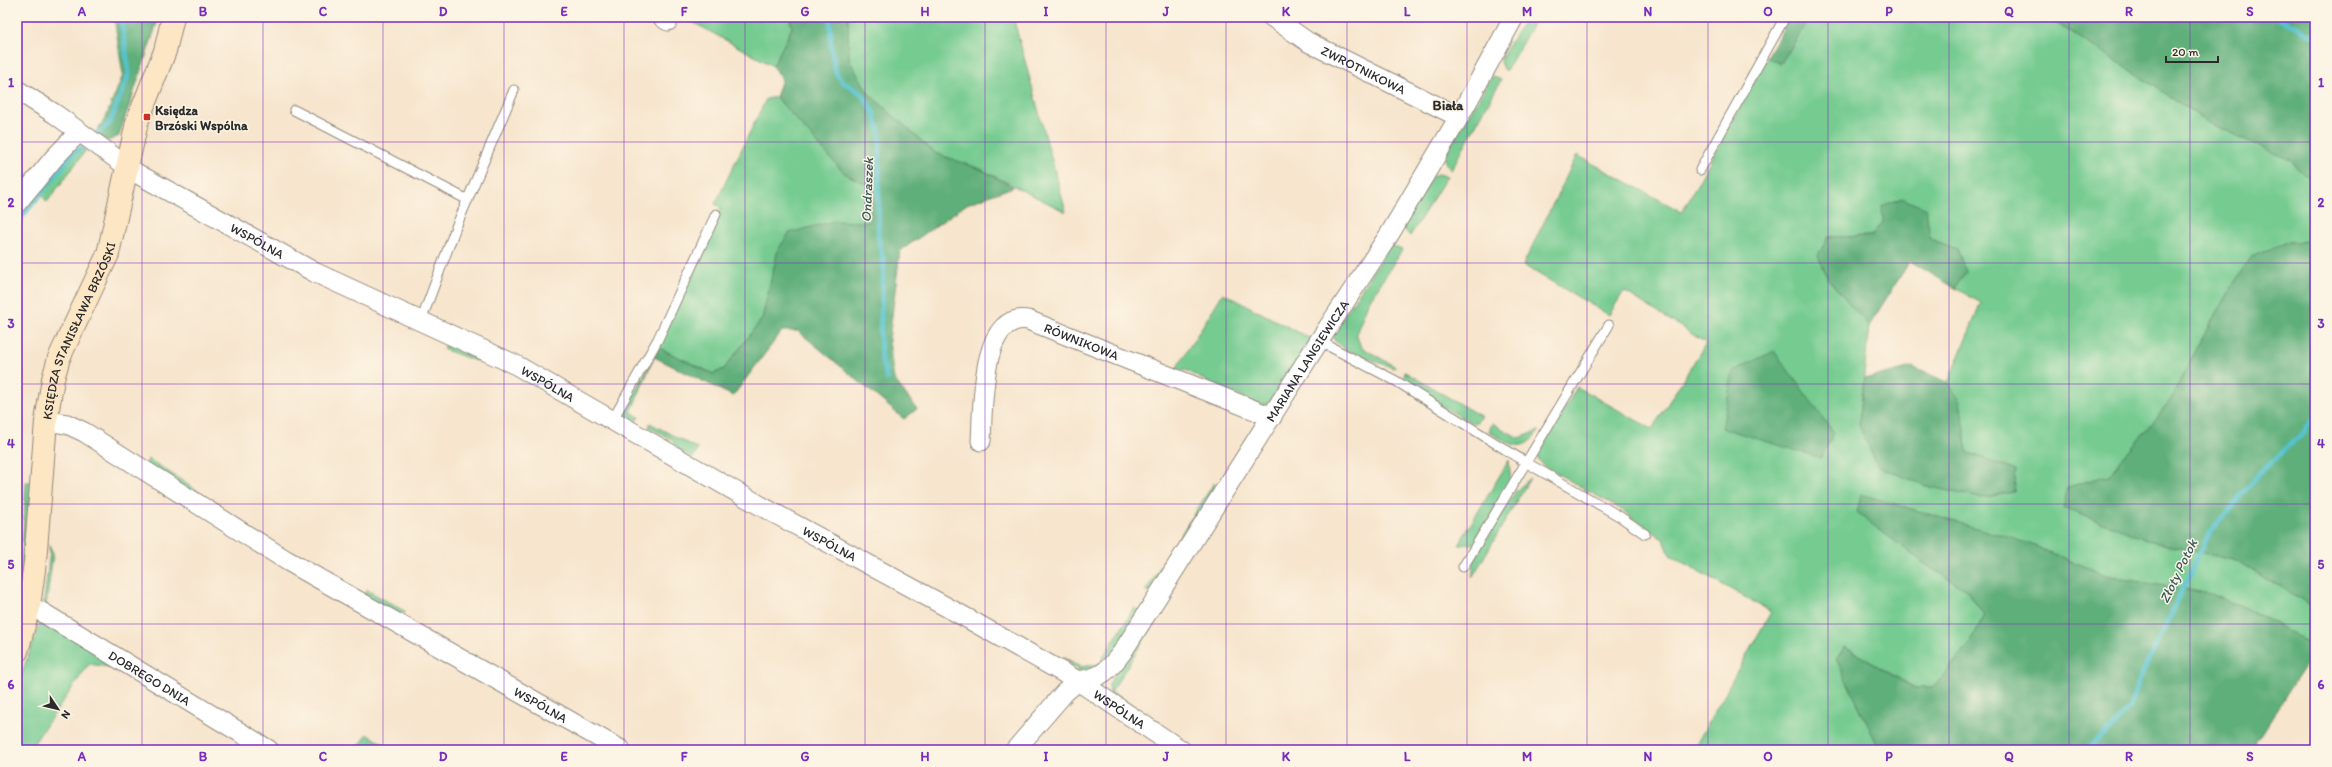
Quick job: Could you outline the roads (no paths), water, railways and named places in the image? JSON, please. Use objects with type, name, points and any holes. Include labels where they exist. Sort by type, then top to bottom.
[{"type":"street","name":"KSIĘDZA STANISŁAWA BRZÓSKI","points":[[17,651],[29,607],[35,562],[49,397],[59,358],[108,254],[137,122],[165,51],[173,17]]},
{"type":"street","name":"ZWROTNIKOWA","points":[[1272,17],[1308,42],[1460,117]]},
{"type":"street","name":"MARIANA LANGIEWICZA","points":[[1078,681],[1101,675],[1112,666],[1123,651],[1319,341],[1389,235],[1460,117],[1514,17]]},
{"type":"street","name":"WSPÓLNA","points":[[17,90],[55,114],[126,167],[314,272],[516,365],[774,514],[1078,681],[1181,750]]},
{"type":"street","points":[[17,203],[54,158],[79,132]]},
{"type":"street","name":"RÓWNIKOWA","points":[[981,441],[985,375],[989,356],[1004,326],[1017,318],[1028,320],[1272,417]]},
{"type":"street","name":"WSPÓLNA","points":[[46,421],[67,424],[84,432],[286,560],[621,750]]},
{"type":"street","name":"DOBREGO DNIA","points":[[29,607],[40,611],[269,750]]},
{"type":"street","points":[[1015,750],[1065,692],[1078,681]]},
{"type":"lane","points":[[1700,170],[1785,17]]},
{"type":"lane","points":[[420,321],[514,90]]},
{"type":"lane","points":[[294,110],[468,200]]},
{"type":"lane","points":[[612,421],[658,339],[716,214]]},
{"type":"lane","points":[[1463,567],[1609,325]]},
{"type":"lane","points":[[1319,341],[1396,381],[1527,463],[1619,516],[1645,534]]},
{"type":"waterway","points":[[98,133],[110,123],[129,73],[121,17]]},
{"type":"waterway","name":"Ondraszek","points":[[830,17],[831,48],[836,73],[843,82],[861,93],[873,111],[880,134],[878,235],[884,264],[880,332],[881,358],[887,379]]},
{"type":"waterway","points":[[2276,17],[2315,36]]},
{"type":"waterway","points":[[17,223],[72,155],[82,147]]},
{"type":"waterway","name":"Złoty Potok","points":[[2086,750],[2112,728],[2129,708],[2140,678],[2209,534],[2262,471],[2304,432],[2315,416]]},
{"type":"place","name":"Księdza Brzóski Wspólna","points":[[147,117]]},
{"type":"district","name":"Biała","points":[[1448,105]]}]
